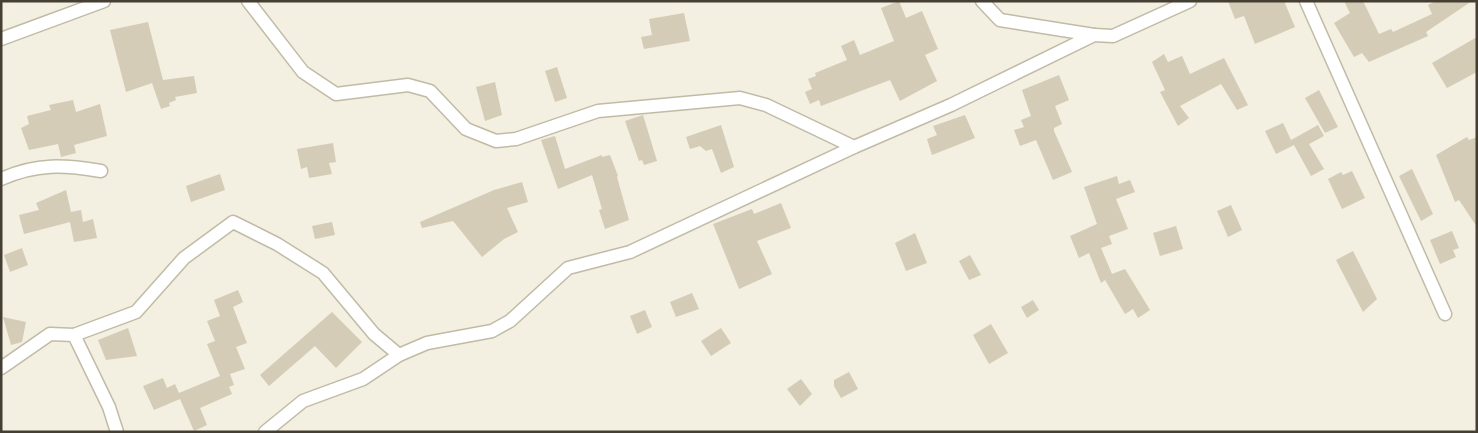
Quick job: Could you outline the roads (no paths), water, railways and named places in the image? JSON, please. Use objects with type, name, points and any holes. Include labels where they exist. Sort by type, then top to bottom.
[{"type":"street","points":[[1,39],[104,1]]},
{"type":"street","points":[[248,1],[303,72],[336,94],[408,85],[430,91],[466,129],[496,141],[516,138],[598,112],[740,98],[766,105],[854,147]]},
{"type":"street","points":[[982,1],[1000,20],[1094,35],[1113,36],[1190,1]]},
{"type":"street","points":[[1306,1],[1445,314]]},
{"type":"street","points":[[265,432],[304,402],[363,379],[399,355],[427,343],[492,331],[516,316],[568,268],[630,252],[854,147],[951,105],[1094,35]]},
{"type":"street","points":[[1,179],[20,171],[63,165],[101,171]]},
{"type":"street","points":[[1,368],[50,334],[74,335],[136,312],[184,258],[233,222],[278,244],[323,273],[374,334],[399,355]]},
{"type":"street","points":[[74,335],[109,407],[117,432]]}]
